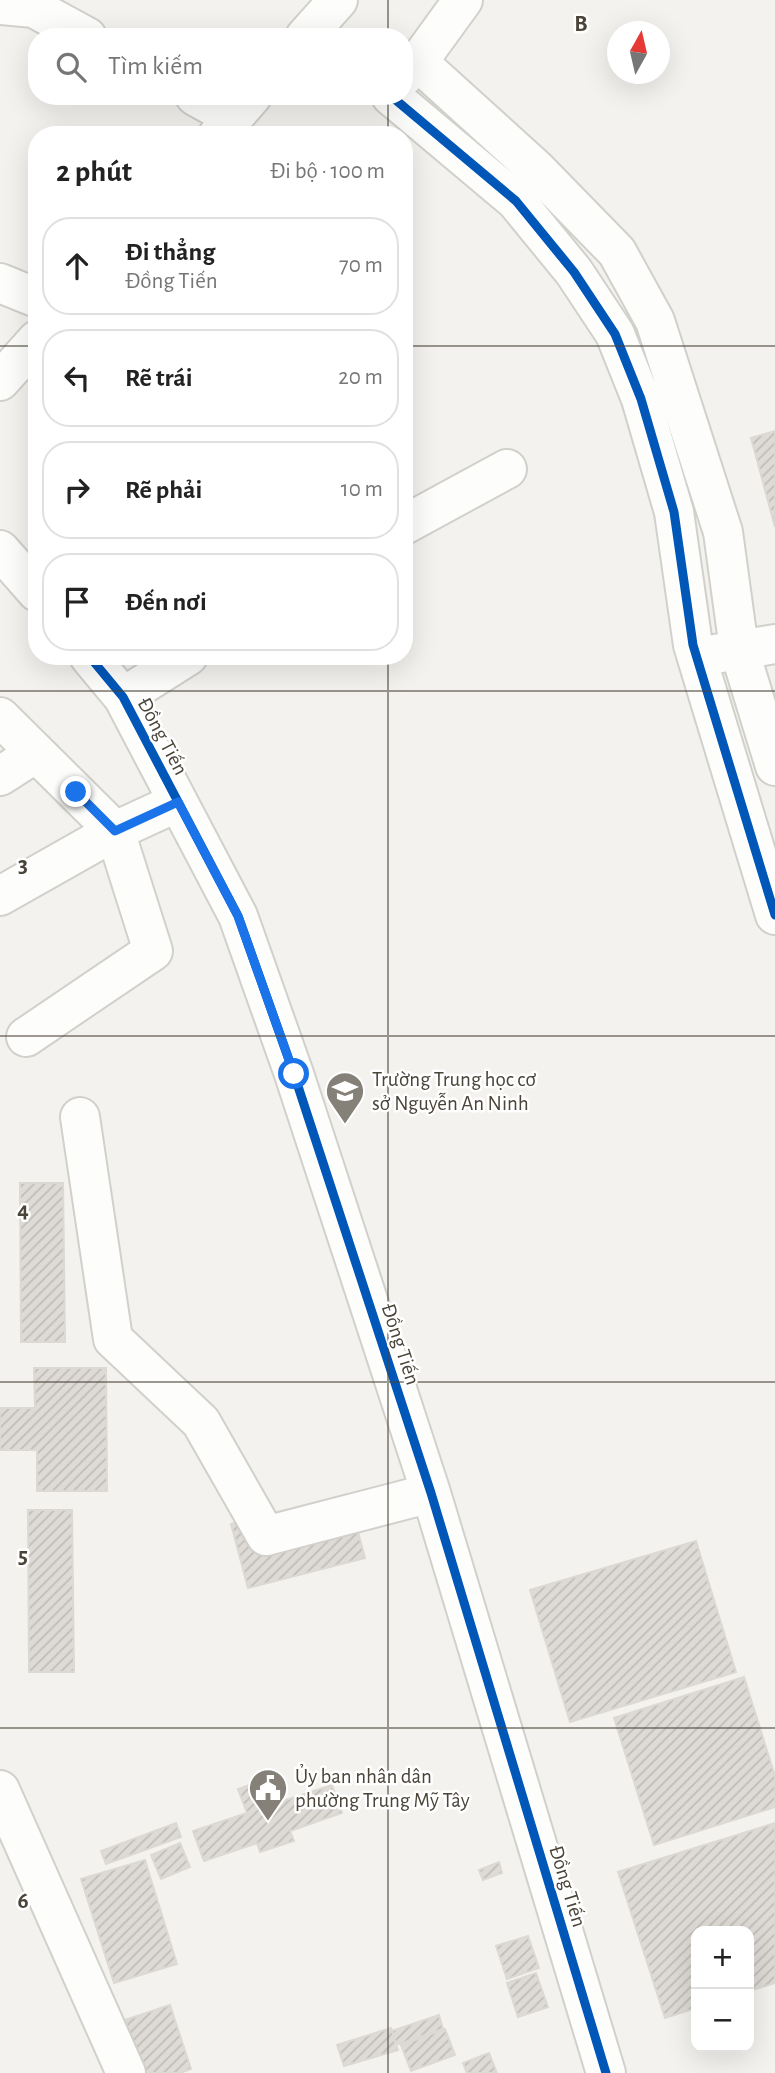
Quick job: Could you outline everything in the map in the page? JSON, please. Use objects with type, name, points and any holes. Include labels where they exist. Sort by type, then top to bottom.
[{"type":"street","points":[[413,62],[463,0]]},
{"type":"street","points":[[0,5],[34,8],[71,28]]},
{"type":"street","points":[[413,70],[535,168],[617,251],[655,321],[757,646],[775,766]]},
{"type":"street","points":[[213,105],[234,116]]},
{"type":"street","points":[[402,105],[516,201],[575,272],[615,334],[642,399],[674,512],[693,645],[775,915]]},
{"type":"street","points":[[0,283],[28,294]]},
{"type":"street","points":[[0,381],[28,350]]},
{"type":"street","points":[[413,521],[507,469]]},
{"type":"street","points":[[0,550],[28,582]]},
{"type":"street","points":[[697,657],[757,646]]},
{"type":"street","name":"Đồng Tiến","points":[[96,665],[123,697],[238,916],[294,1074],[431,1493],[606,2073]]},
{"type":"street","points":[[123,697],[174,665]]},
{"type":"street","points":[[0,717],[115,831],[153,951],[26,1037]]},
{"type":"street","points":[[0,776],[36,753]]},
{"type":"street","points":[[0,897],[115,831],[178,802]]},
{"type":"street","points":[[80,1117],[113,1339],[201,1422],[266,1536],[431,1493]]},
{"type":"street","points":[[0,1790],[126,2073]]},
{"type":"building","points":[[775,431],[775,527],[751,438]]},
{"type":"building","points":[[20,1183],[63,1183],[65,1342],[21,1342]]},
{"type":"building","points":[[34,1368],[106,1368],[107,1491],[37,1491],[37,1450],[0,1450],[0,1408],[35,1408]]},
{"type":"building","points":[[348,1494],[365,1558],[248,1588],[231,1524]]},
{"type":"building","points":[[28,1510],[72,1510],[74,1672],[29,1672]]},
{"type":"building","points":[[696,1541],[736,1672],[570,1722],[530,1590]]},
{"type":"building","points":[[744,1677],[775,1776],[775,1807],[654,1845],[614,1718]]},
{"type":"building","name":"Ủy ban nhân dân phường Trung Mỹ Tây","points":[[271,1777],[280,1802],[332,1785],[342,1813],[290,1831],[294,1841],[260,1852],[257,1843],[204,1861],[193,1831],[247,1813],[238,1789]]},
{"type":"building","points":[[176,1823],[181,1837],[106,1864],[101,1851]]},
{"type":"building","points":[[775,1823],[775,1983],[754,1989],[754,1926],[691,1926],[691,2010],[665,2018],[618,1872]]},
{"type":"building","points":[[180,1843],[190,1867],[161,1879],[151,1855]]},
{"type":"building","points":[[145,1860],[177,1964],[114,1983],[81,1879]]},
{"type":"building","points":[[499,1862],[502,1873],[483,1880],[479,1870]]},
{"type":"building","points":[[528,1936],[539,1968],[507,1979],[496,1946]]},
{"type":"building","points":[[536,1973],[548,2007],[518,2017],[507,1983]]},
{"type":"building","points":[[170,2005],[191,2069],[180,2073],[143,2073],[125,2020]]},
{"type":"building","points":[[439,2015],[443,2029],[396,2045],[392,2031]]},
{"type":"building","points":[[391,2028],[398,2050],[344,2066],[337,2045]]},
{"type":"building","points":[[445,2029],[455,2055],[411,2071],[401,2045]]},
{"type":"building","points":[[489,2053],[497,2073],[467,2073],[463,2063]]},
{"type":"cycle path","points":[[402,105],[516,201],[574,272],[615,334],[641,399],[674,512],[693,645],[775,915]]},
{"type":"cycle path","points":[[96,665],[123,697],[238,916],[294,1074],[431,1493],[606,2073]]},
{"type":"place","name":"Trường Trung học cơ sở Nguyễn An Ninh","points":[[345,1125]]},
{"type":"place","name":"Ủy ban nhân dân phường Trung Mỹ Tây","points":[[268,1822]]},
{"type":"route","points":[[76,792],[115,831],[178,802],[238,916],[294,1074]]}]
